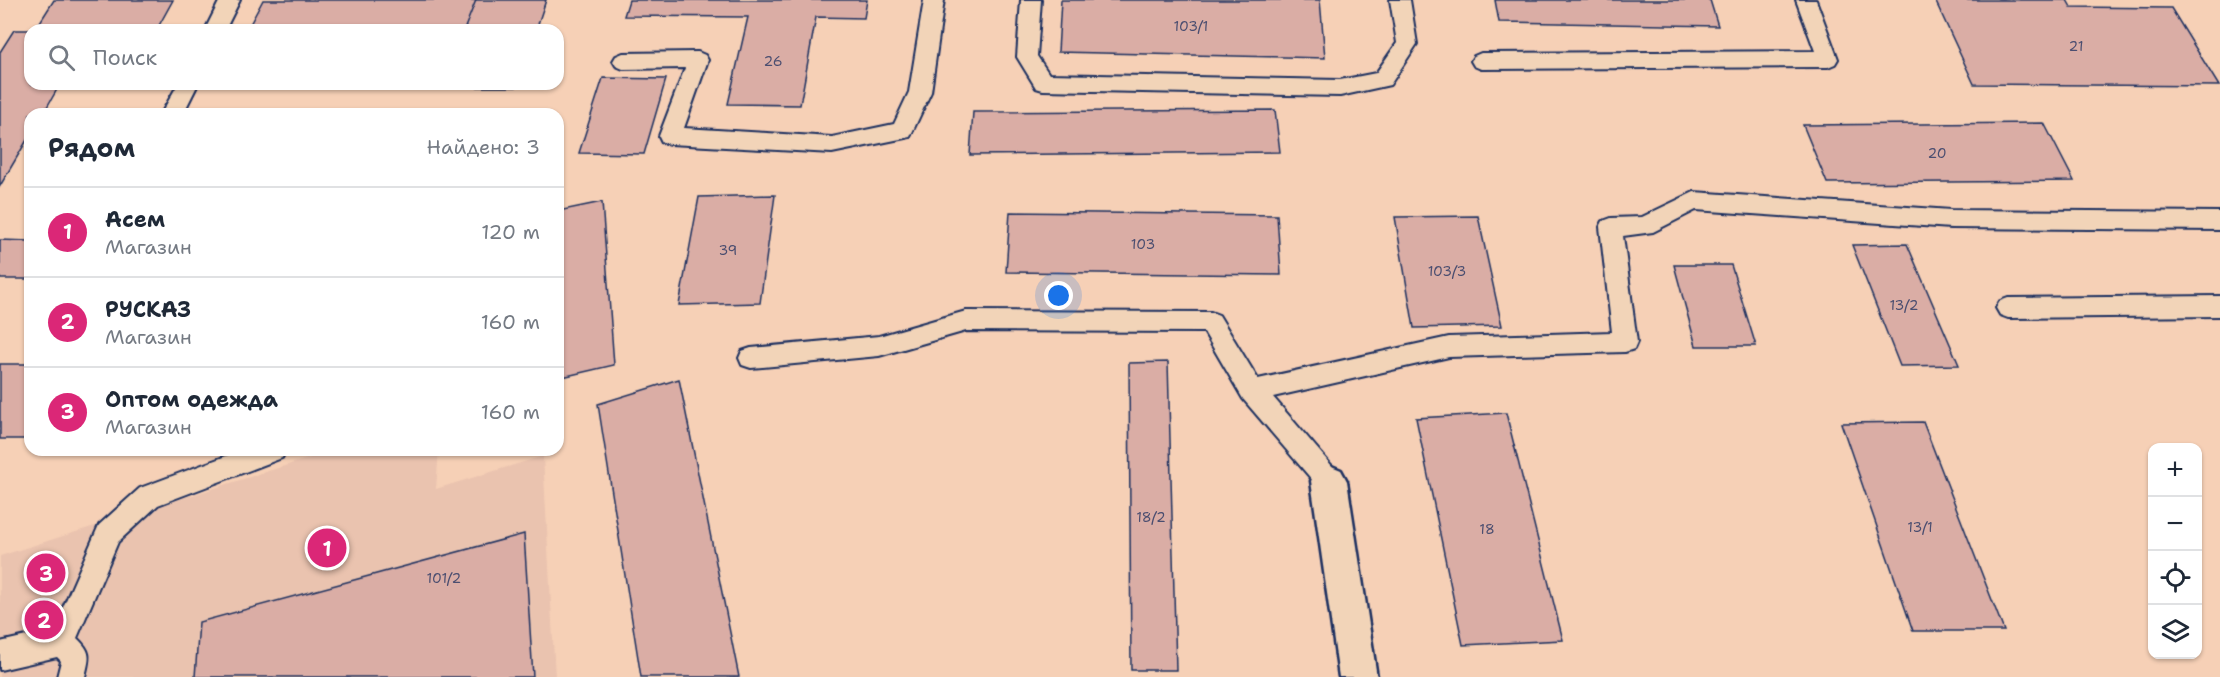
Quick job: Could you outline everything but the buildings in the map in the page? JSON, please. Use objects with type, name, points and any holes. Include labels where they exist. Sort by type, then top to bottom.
[{"type":"street","points":[[1329,481],[1358,677]]},
{"type":"lane","points":[[218,24],[230,0]]},
{"type":"lane","points":[[623,61],[698,60],[670,136],[832,145],[902,131],[920,92],[934,0]]},
{"type":"lane","points":[[1031,0],[1027,57],[1043,82],[1340,88],[1383,79],[1407,44],[1400,0]]},
{"type":"lane","points":[[1481,61],[1828,58],[1806,0]]},
{"type":"lane","points":[[175,108],[185,90]]},
{"type":"lane","points":[[1252,391],[1449,347],[1625,342],[1611,227],[1645,226],[1694,201],[1951,219],[2220,221]]},
{"type":"lane","points":[[2008,308],[2220,306]]},
{"type":"lane","points":[[751,358],[879,346],[966,321],[1210,322],[1252,391],[1329,481]]},
{"type":"lane","points":[[62,642],[108,534],[149,496],[257,456]]},
{"type":"lane","points":[[0,656],[62,642]]},
{"type":"lane","points":[[62,642],[76,657],[71,677]]},
{"type":"shaded area","points":[[316,456],[439,456],[436,489],[543,456],[555,677],[0,677],[0,556]]},
{"type":"place","name":"Асем","points":[[327,548]]},
{"type":"place","name":"Оптом одежда","points":[[46,573]]},
{"type":"place","name":"РУСКАЗ","points":[[44,620]]}]
